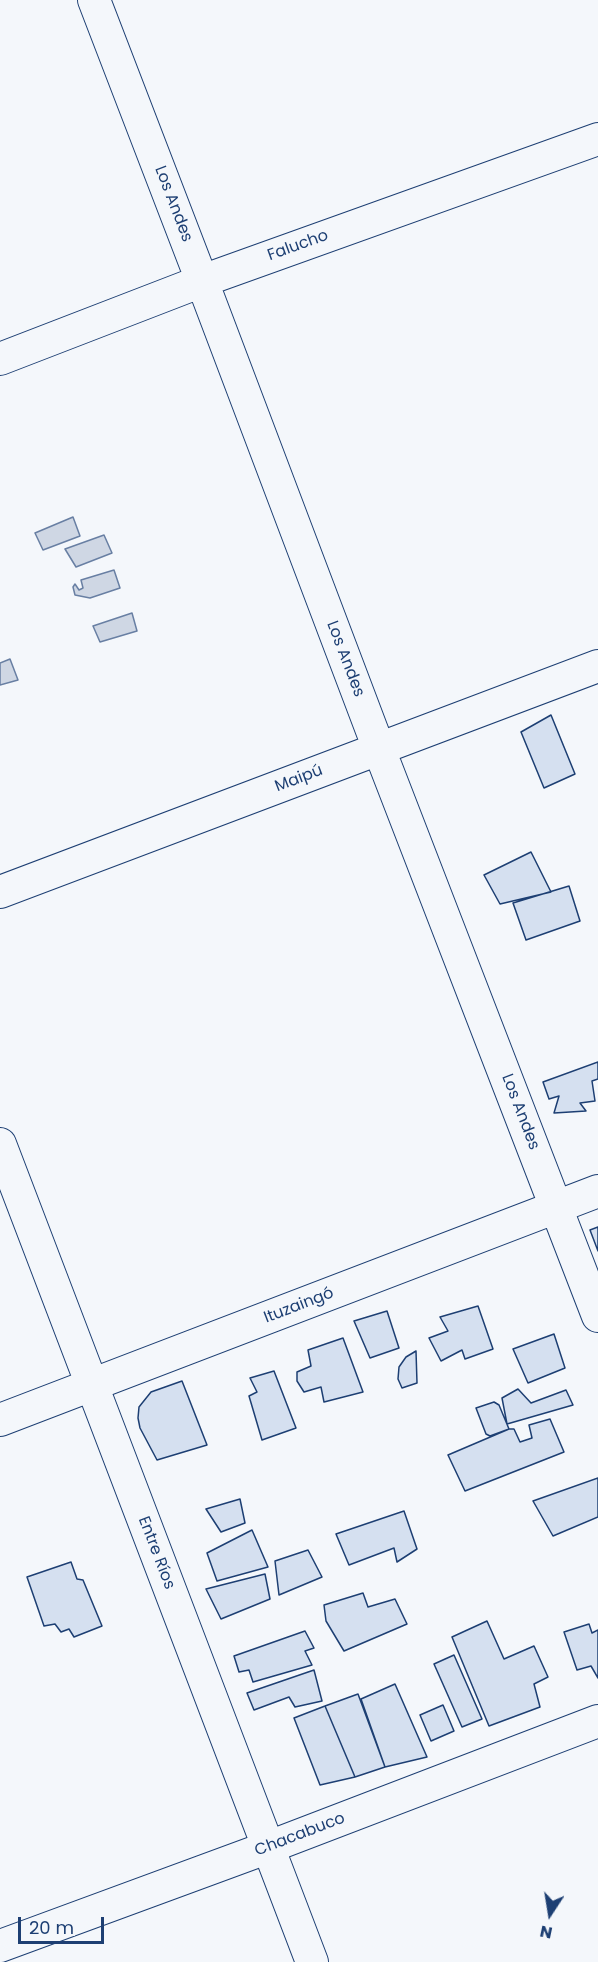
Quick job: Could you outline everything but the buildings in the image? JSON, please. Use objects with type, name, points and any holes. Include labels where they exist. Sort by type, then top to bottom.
[{"type":"street","name":"Los Andes","points":[[94,0],[598,1316]]},
{"type":"street","name":"Falucho","points":[[0,359],[202,281],[598,139]]},
{"type":"street","name":"Maipú","points":[[0,892],[598,666]]},
{"type":"street","name":"Entre Ríos","points":[[0,1144],[312,1962]]},
{"type":"street","name":"Ituzaingó","points":[[0,1420],[598,1191]]},
{"type":"street","name":"Chacabuco","points":[[0,1946],[269,1848],[598,1721]]},
{"type":"shaded area","points":[[73,517],[80,536],[43,550],[35,533]]},
{"type":"shaded area","points":[[104,535],[112,553],[76,567],[65,549]]},
{"type":"shaded area","points":[[114,570],[120,588],[90,598],[75,595],[73,587],[75,584],[79,590],[83,588],[81,580]]},
{"type":"shaded area","points":[[132,613],[137,631],[100,642],[93,626]]},
{"type":"shaded area","points":[[10,659],[18,680],[0,685],[0,663]]}]
